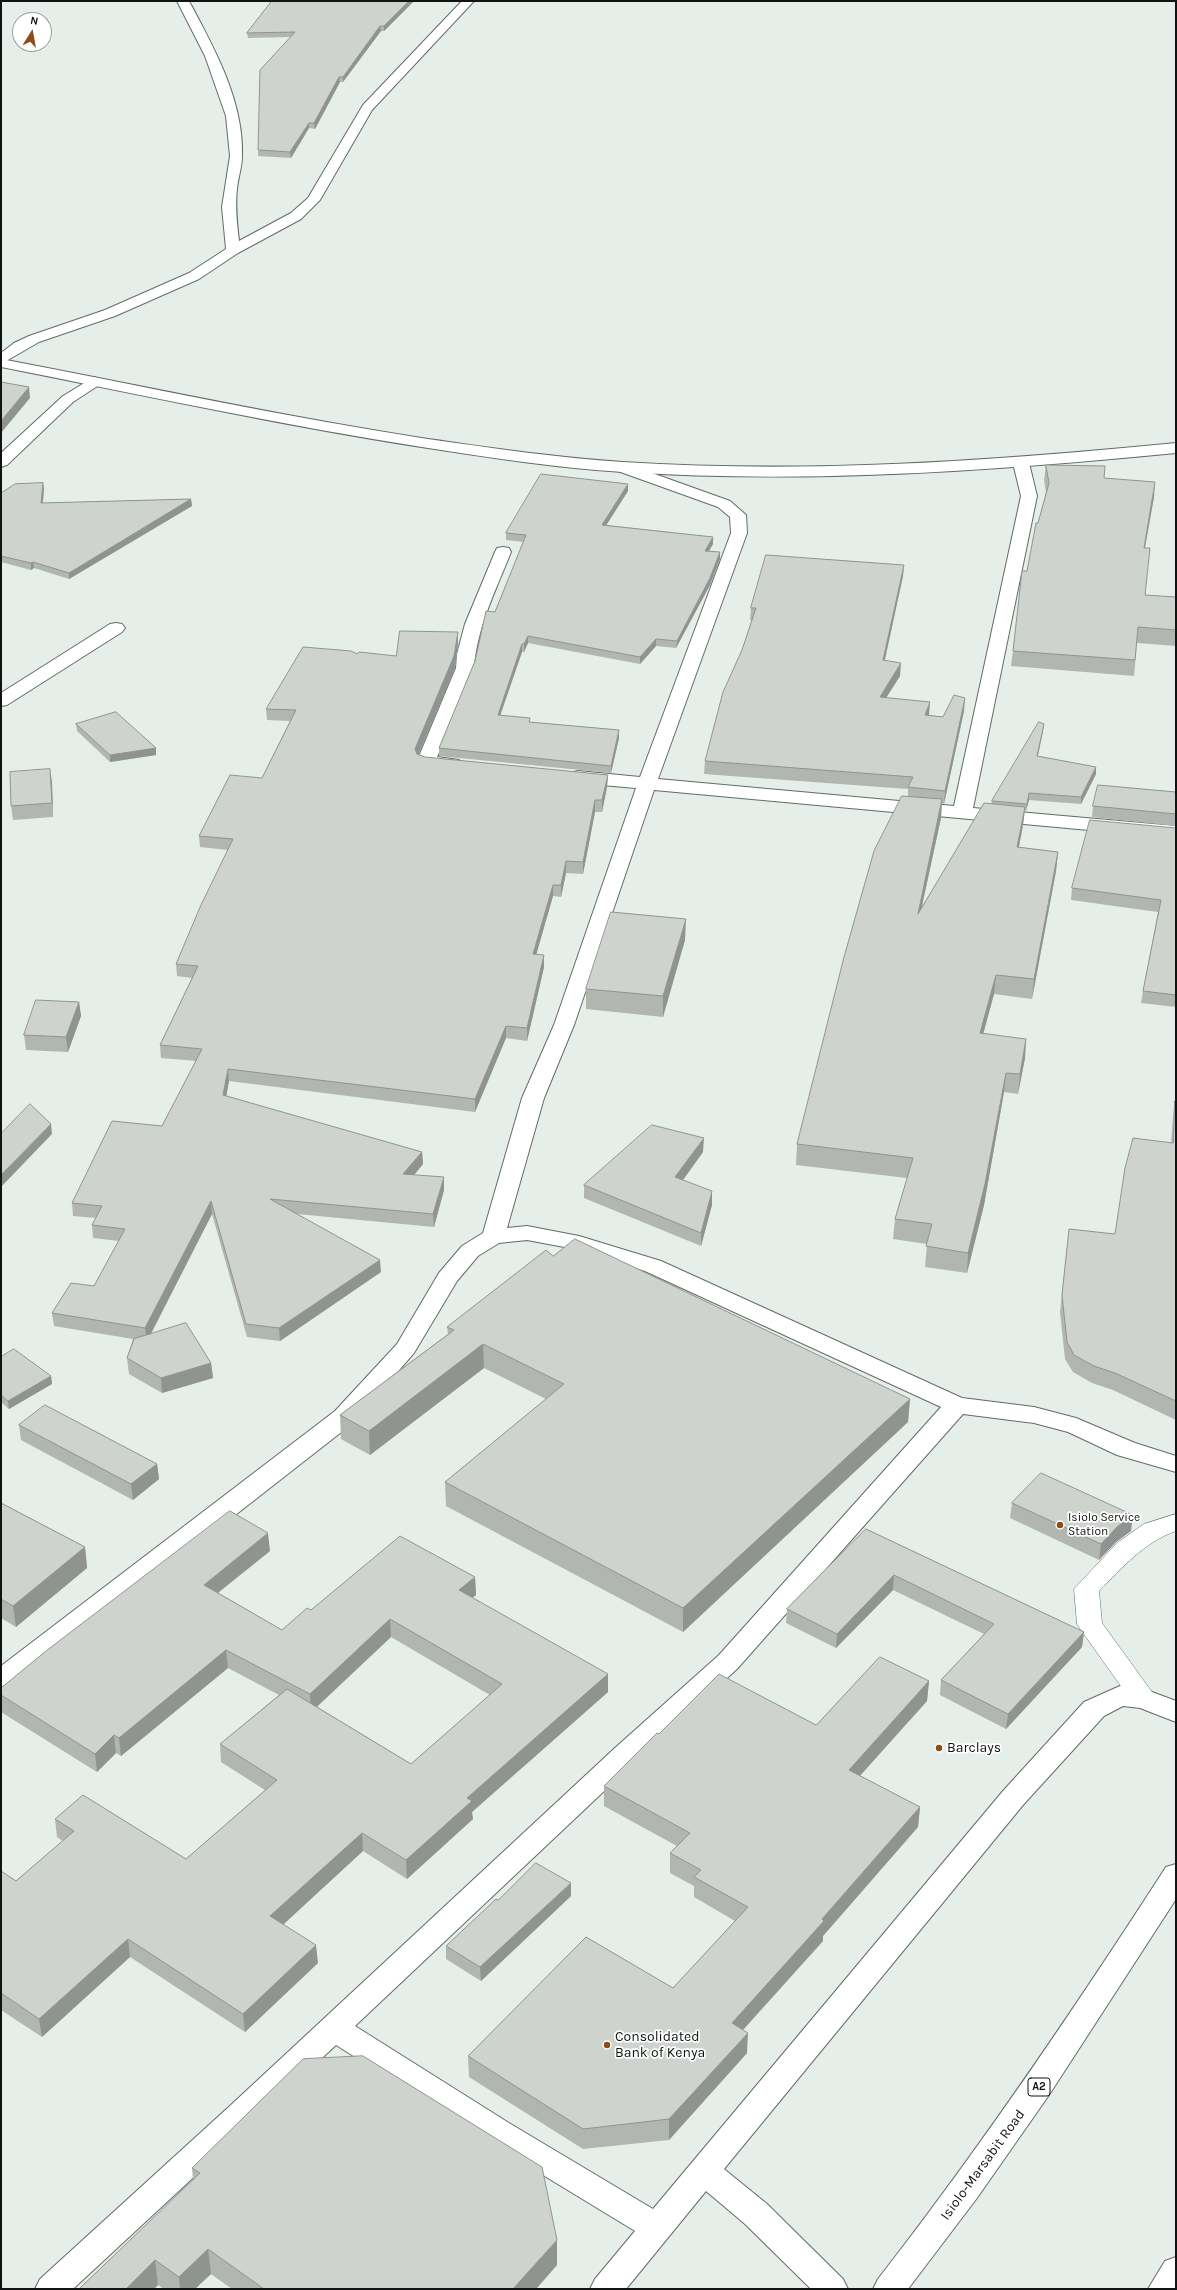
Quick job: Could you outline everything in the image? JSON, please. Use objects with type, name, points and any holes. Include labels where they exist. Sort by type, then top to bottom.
[{"type":"main road","points":[[183,1],[215,67],[229,110],[236,157],[228,215],[233,250]]},
{"type":"main road","points":[[1,362],[19,346],[34,339],[110,313],[194,276],[233,250],[280,227],[296,216],[313,200],[367,108],[468,1]]},
{"type":"main road","points":[[1,362],[94,382],[348,431],[498,454],[620,467],[728,472],[848,472],[1021,464],[1176,448]]},
{"type":"main road","points":[[1,462],[68,399],[94,382]]},
{"type":"main road","points":[[962,813],[1029,496],[1021,464]]},
{"type":"main road","points":[[493,1237],[533,1098],[564,1025],[646,784],[739,533],[738,515],[724,504],[620,467]]},
{"type":"main road","points":[[466,765],[426,761],[465,668],[465,656],[469,637],[503,552]]},
{"type":"main road","points":[[4,697],[116,628]]},
{"type":"main road","points":[[560,775],[1176,832]]},
{"type":"main road","points":[[1,1681],[36,1652],[202,1528],[344,1417],[406,1348],[447,1278],[470,1251],[493,1237],[527,1233],[579,1243],[653,1266],[957,1405],[1034,1415],[1076,1426],[1126,1449],[1176,1464]]},
{"type":"main road","points":[[51,2289],[334,2028],[620,1759],[728,1662],[957,1405]]},
{"type":"main road","points":[[606,2289],[1013,1798],[1094,1709],[1120,1696],[1144,1699],[1176,1712]]},
{"type":"main road","name":"Isiolo-Marsabit Road","points":[[889,2289],[1014,2124],[1095,2003],[1176,1875]]},
{"type":"main road","points":[[334,2028],[498,2132],[657,2228]]},
{"type":"main road","points":[[704,2171],[756,2214],[832,2289]]},
{"type":"main road","points":[[1164,2289],[1176,2271]]},
{"type":"lane","points":[[1144,1699],[1090,1624],[1086,1589],[1126,1549],[1153,1530],[1176,1522]]},
{"type":"building","points":[[272,1],[409,1],[384,26],[380,26],[343,77],[339,77],[314,123],[309,123],[290,152],[258,150],[260,70],[295,32],[247,33]]},
{"type":"building","points":[[1,382],[29,387],[1,421]]},
{"type":"building","points":[[1046,465],[1105,466],[1104,478],[1155,482],[1144,548],[1150,548],[1145,595],[1176,597],[1176,630],[1138,627],[1135,660],[1013,651],[1022,571],[1027,571],[1036,523],[1038,523],[1049,483]]},
{"type":"building","points":[[541,474],[628,484],[602,525],[713,537],[705,551],[720,552],[710,578],[677,641],[656,639],[640,657],[528,636],[524,644],[522,644],[498,715],[530,718],[529,722],[619,730],[611,766],[439,748],[475,661],[486,611],[495,612],[526,535],[506,533]]},
{"type":"building","points":[[43,483],[41,503],[191,499],[69,573],[33,562],[31,563],[1,556],[1,493],[15,484]]},
{"type":"building","points":[[766,555],[904,565],[883,660],[901,663],[880,697],[930,702],[925,715],[943,717],[954,695],[965,698],[945,791],[908,787],[913,777],[705,761],[723,692],[742,650],[756,608],[751,608]]},
{"type":"building","points":[[400,631],[458,632],[454,656],[415,749],[417,754],[425,757],[608,775],[602,800],[595,800],[583,862],[566,861],[561,885],[553,885],[533,954],[544,955],[527,1028],[506,1026],[475,1099],[228,1069],[223,1095],[422,1152],[403,1174],[444,1177],[433,1214],[270,1199],[380,1260],[279,1328],[246,1324],[211,1201],[145,1328],[52,1313],[71,1283],[94,1286],[125,1229],[92,1225],[102,1206],[72,1203],[112,1121],[162,1126],[202,1049],[160,1045],[198,966],[176,964],[201,905],[233,839],[199,836],[230,775],[262,778],[296,710],[266,709],[303,647],[351,651],[357,654],[359,652],[396,656]]},
{"type":"building","points":[[116,712],[156,748],[110,755],[76,724]]},
{"type":"building","points":[[1039,722],[1044,724],[1037,756],[1096,767],[1081,797],[1029,793],[1027,804],[992,801]]},
{"type":"building","points":[[50,769],[52,803],[11,806],[10,772]]},
{"type":"building","points":[[1098,785],[1176,792],[1176,814],[1093,806]]},
{"type":"building","points":[[902,796],[942,799],[918,914],[984,803],[1025,807],[1017,847],[1058,852],[1034,979],[996,975],[980,1033],[1026,1039],[1020,1074],[1006,1073],[985,1184],[968,1253],[926,1246],[932,1224],[895,1219],[913,1158],[797,1144],[844,957],[874,851]]},
{"type":"building","points":[[1090,820],[1176,828],[1176,995],[1143,991],[1161,900],[1072,888]]},
{"type":"building","points":[[611,912],[686,919],[663,996],[586,989]]},
{"type":"building","points":[[36,1000],[79,1002],[66,1037],[24,1035]]},
{"type":"building","points":[[1175,1101],[1176,1401],[1115,1373],[1094,1366],[1074,1355],[1067,1342],[1062,1295],[1069,1229],[1115,1234],[1125,1168],[1133,1138],[1173,1143]]},
{"type":"building","points":[[30,1104],[51,1124],[1,1175],[1,1134]]},
{"type":"building","points":[[652,1125],[704,1138],[675,1177],[712,1191],[701,1233],[584,1185]]},
{"type":"building","points":[[575,1239],[910,1399],[683,1608],[445,1482],[564,1384],[483,1344],[369,1431],[340,1415],[454,1330],[447,1327],[546,1250],[553,1256]]},
{"type":"building","points":[[186,1323],[211,1363],[161,1378],[127,1358],[134,1339]]},
{"type":"building","points":[[14,1349],[51,1376],[8,1401],[1,1395],[1,1357]]},
{"type":"building","points":[[45,1405],[157,1464],[131,1484],[19,1425]]},
{"type":"building","points":[[1041,1473],[1133,1515],[1118,1526],[1101,1544],[1012,1503]]},
{"type":"building","points":[[1,1503],[85,1547],[13,1606],[1,1599]]},
{"type":"building","points":[[230,1511],[268,1533],[204,1585],[282,1630],[307,1608],[311,1610],[400,1536],[475,1577],[459,1590],[608,1674],[467,1798],[472,1801],[406,1860],[362,1833],[270,1916],[316,1945],[243,2014],[128,1939],[39,2019],[1,1993],[1,1871],[16,1881],[74,1831],[55,1819],[83,1795],[186,1859],[277,1780],[220,1744],[287,1689],[411,1764],[502,1684],[390,1619],[310,1694],[226,1650],[119,1738],[114,1735],[95,1754],[1,1695],[1,1688],[46,1651]]},
{"type":"building","points":[[866,1529],[1084,1632],[1008,1714],[941,1680],[994,1624],[894,1575],[837,1634],[787,1609]]},
{"type":"building","points":[[880,1657],[929,1681],[849,1770],[920,1807],[822,1919],[824,1921],[732,2023],[748,2033],[669,2119],[583,2129],[468,2056],[586,1937],[673,1988],[748,1907],[694,1877],[701,1870],[670,1853],[690,1833],[604,1786],[657,1733],[659,1734],[719,1674],[816,1725]]},
{"type":"building","points":[[536,1863],[571,1883],[480,1967],[446,1946],[496,1899],[498,1900]]},
{"type":"building","points":[[363,2056],[542,2167],[557,2240],[513,2289],[264,2289],[208,2249],[179,2277],[155,2260],[126,2289],[79,2289],[200,2173],[192,2168],[303,2059]]},
{"type":"place","name":"Isiolo Service Station","points":[[1060,1525]]},
{"type":"place","name":"Barclays","points":[[939,1748]]},
{"type":"place","name":"Consolidated Bank of Kenya","points":[[607,2045]]}]
